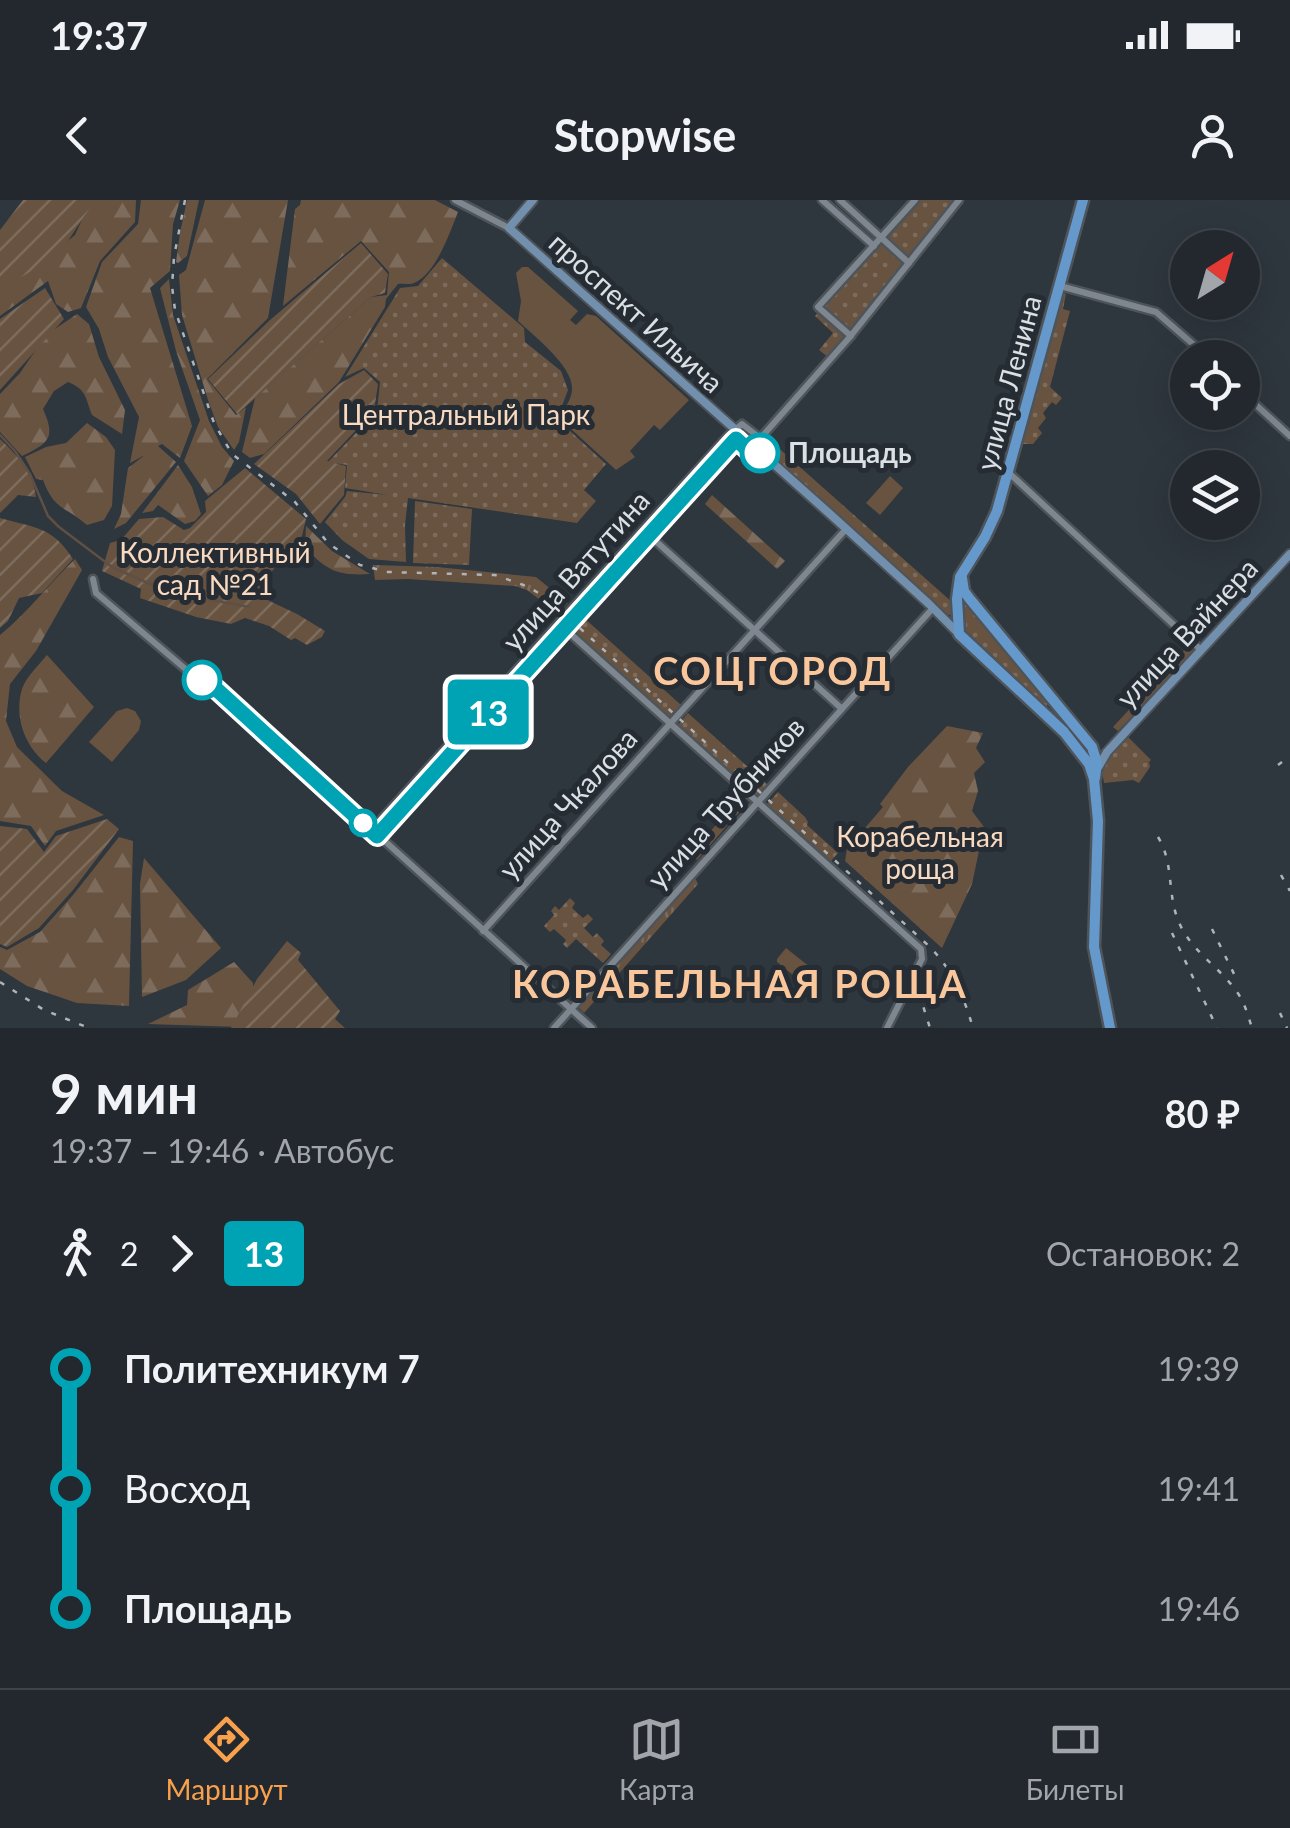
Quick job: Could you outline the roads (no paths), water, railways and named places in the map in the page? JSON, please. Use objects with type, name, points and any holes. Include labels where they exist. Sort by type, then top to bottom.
[{"type":"main road","points":[[511,226],[533,200]]},
{"type":"main road","name":"улица Ленина","points":[[959,634],[957,613],[963,598],[958,585],[997,511],[1083,200]]},
{"type":"main road","name":"проспект Ильича","points":[[511,226],[736,435],[754,446],[942,616],[1066,735],[1102,751]]},
{"type":"main road","name":"улица Вайнера","points":[[1102,751],[1290,554]]},
{"type":"main road","points":[[963,598],[1102,751],[1094,779],[1099,850],[1094,947],[1110,1028]]},
{"type":"main road","points":[[942,616],[957,613]]},
{"type":"main road","points":[[1042,711],[1052,711],[1054,700]]},
{"type":"street","name":"проспект Ильича","points":[[454,200],[511,226]]},
{"type":"street","points":[[822,200],[874,246]]},
{"type":"street","points":[[840,200],[909,263]]},
{"type":"street","points":[[851,336],[818,306],[915,200]]},
{"type":"street","points":[[754,446],[851,336],[959,200]]},
{"type":"street","points":[[1059,285],[1156,312],[1190,340]]},
{"type":"street","points":[[1260,408],[1290,436]]},
{"type":"street","name":"проспект Ильича","points":[[736,435],[742,424],[760,438]]},
{"type":"street","name":"улица Ватутина","points":[[374,834],[736,435]]},
{"type":"street","points":[[1009,473],[1201,650]]},
{"type":"street","name":"улица Чкалова","points":[[483,931],[846,530]]},
{"type":"street","points":[[646,532],[841,708]]},
{"type":"street","points":[[93,579],[96,593],[189,672],[214,687],[592,1028]]},
{"type":"street","name":"улица Трубников","points":[[554,1028],[933,608]]},
{"type":"street","points":[[563,625],[923,952],[887,1028]]},
{"type":"waterway","points":[[0,435],[30,474],[48,516],[112,567],[168,592],[249,607]]},
{"type":"railway","points":[[185,200],[174,257],[175,310],[214,423],[232,454],[295,502],[328,543],[360,565],[388,572],[495,575],[529,587],[549,600],[930,947],[957,985],[973,1028]]},
{"type":"railway","points":[[1278,765],[1290,756]]},
{"type":"railway","points":[[1158,837],[1183,931],[1237,992],[1252,1028]]},
{"type":"railway","points":[[1281,875],[1290,891]]},
{"type":"railway","points":[[1212,929],[1236,978]]},
{"type":"railway","points":[[1172,933],[1217,1028]]},
{"type":"railway","points":[[0,982],[44,1010],[89,1028]]},
{"type":"railway","points":[[919,993],[930,1028]]},
{"type":"railway","points":[[1280,1013],[1287,1028]]},
{"type":"place","name":"Площадь","points":[[760,453]]},
{"type":"district","name":"СОЦГОРОД","points":[[773,672]]},
{"type":"district","name":"КОРАБЕЛЬНАЯ РОЩА","points":[[740,985]]},
{"type":"park label","name":"Центральный Парк","points":[[466,415]]},
{"type":"park label","name":"Коллективный сад №21","points":[[215,569]]},
{"type":"park label","name":"Корабельная роща","points":[[920,853]]}]
